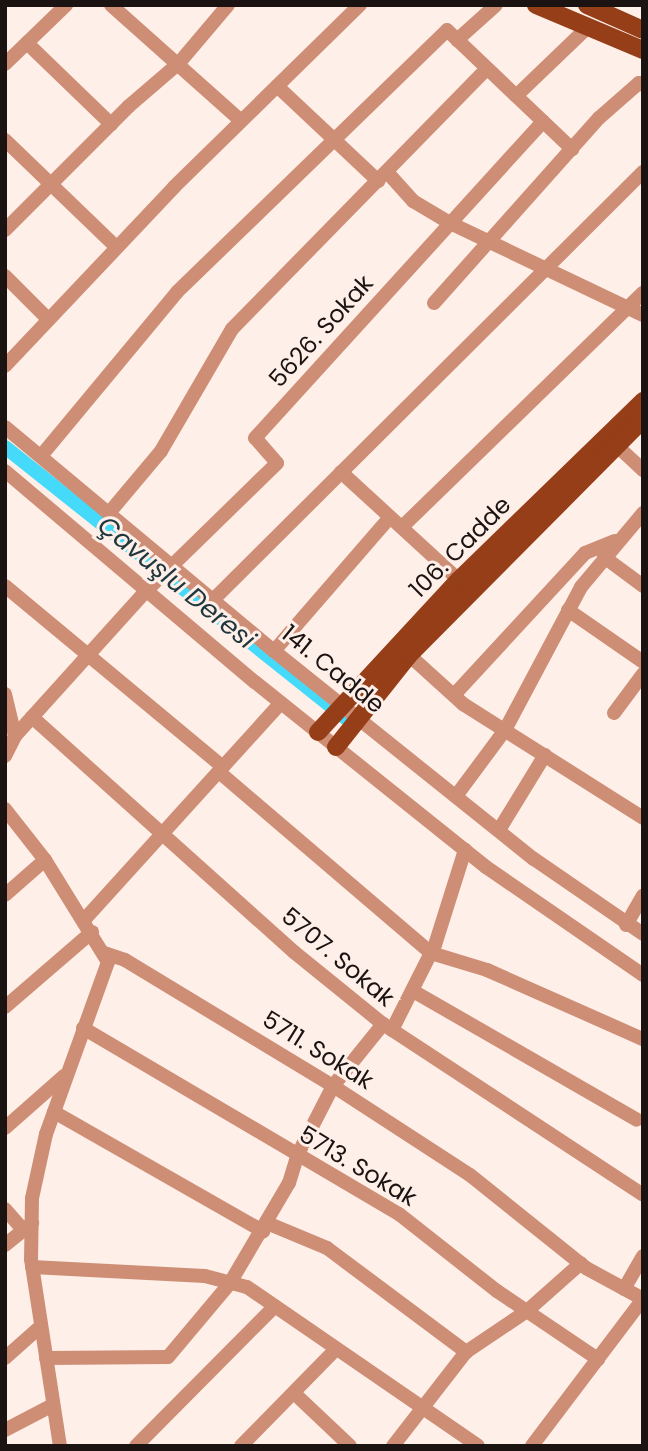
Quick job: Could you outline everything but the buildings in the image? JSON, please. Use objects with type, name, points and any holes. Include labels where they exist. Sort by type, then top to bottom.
[{"type":"main road","points":[[537,5],[643,50]]},
{"type":"main road","points":[[587,5],[643,30]]},
{"type":"main road","name":"106. Cadde","points":[[321,727],[459,580],[643,401]]},
{"type":"main road","name":"106. Cadde","points":[[339,743],[409,655],[643,419]]},
{"type":"street","points":[[5,64],[66,5]]},
{"type":"street","points":[[111,5],[242,121]]},
{"type":"street","points":[[5,230],[111,124],[178,63],[227,5]]},
{"type":"street","points":[[41,456],[177,292],[333,140],[452,35],[496,5]]},
{"type":"street","points":[[5,366],[116,247],[354,7]]},
{"type":"street","points":[[516,96],[587,28]]},
{"type":"street","points":[[452,35],[572,149]]},
{"type":"street","points":[[27,43],[111,124]]},
{"type":"street","points":[[109,513],[161,451],[232,329],[487,69]]},
{"type":"street","points":[[434,303],[572,149],[619,100],[639,83],[643,85]]},
{"type":"street","points":[[277,86],[333,140],[413,201],[543,271],[643,316]]},
{"type":"street","name":"5626. Sokak","points":[[170,565],[276,463],[255,438],[543,122]]},
{"type":"street","points":[[5,140],[53,182],[116,247]]},
{"type":"street","points":[[213,600],[643,172]]},
{"type":"street","points":[[8,286],[47,318]]},
{"type":"street","points":[[402,527],[643,293]]},
{"type":"street","name":"141. Cadde","points":[[5,427],[340,704],[499,830],[626,925],[643,934]]},
{"type":"street","points":[[617,445],[643,470]]},
{"type":"street","points":[[5,471],[281,703],[321,727],[465,850],[643,975]]},
{"type":"street","points":[[341,472],[459,580]]},
{"type":"street","points":[[456,796],[505,730],[568,610],[604,557],[643,513]]},
{"type":"street","points":[[274,650],[390,517]]},
{"type":"street","points":[[454,695],[584,553],[619,539]]},
{"type":"street","points":[[604,557],[643,586]]},
{"type":"street","points":[[5,756],[15,736],[170,565]]},
{"type":"street","points":[[5,586],[91,654],[431,953],[487,970],[643,1039]]},
{"type":"street","points":[[568,610],[643,662]]},
{"type":"street","points":[[409,655],[454,695],[643,818]]},
{"type":"street","points":[[614,713],[643,674]]},
{"type":"street","points":[[5,694],[15,736]]},
{"type":"street","points":[[5,1007],[88,926],[163,833],[281,703]]},
{"type":"street","name":"5707. Sokak","points":[[32,718],[294,952],[388,1027],[643,1195]]},
{"type":"street","points":[[499,830],[545,755]]},
{"type":"street","points":[[5,809],[45,860],[108,962],[54,1112],[27,1226],[60,1446]]},
{"type":"street","points":[[46,1358],[168,1356],[230,1283],[289,1183],[297,1156],[333,1086],[388,1027],[413,991],[431,953],[465,850]]},
{"type":"street","points":[[5,895],[45,860]]},
{"type":"street","points":[[626,925],[643,895]]},
{"type":"street","name":"5711. Sokak","points":[[104,953],[125,960],[333,1086],[471,1175],[581,1263],[643,1299]]},
{"type":"street","points":[[413,991],[637,1120]]},
{"type":"street","name":"5713. Sokak","points":[[83,1028],[399,1214],[527,1311],[598,1359]]},
{"type":"street","points":[[5,1128],[66,1075]]},
{"type":"street","points":[[54,1112],[265,1227],[327,1248],[466,1352]]},
{"type":"street","points":[[5,1209],[27,1226]]},
{"type":"street","points":[[5,1245],[27,1226]]},
{"type":"street","points":[[624,1289],[643,1256]]},
{"type":"street","points":[[393,1446],[420,1406],[466,1352],[527,1311],[581,1263]]},
{"type":"street","points":[[32,1267],[205,1276],[247,1287],[478,1446]]},
{"type":"street","points":[[531,1446],[643,1299]]},
{"type":"street","points":[[136,1446],[275,1306]]},
{"type":"street","points":[[5,1358],[41,1325]]},
{"type":"street","points":[[241,1446],[336,1349]]},
{"type":"street","points":[[294,1393],[350,1446]]},
{"type":"street","points":[[5,1430],[53,1405]]},
{"type":"waterway","name":"Çavuşlu Deresi","points":[[5,447],[346,718]]}]
